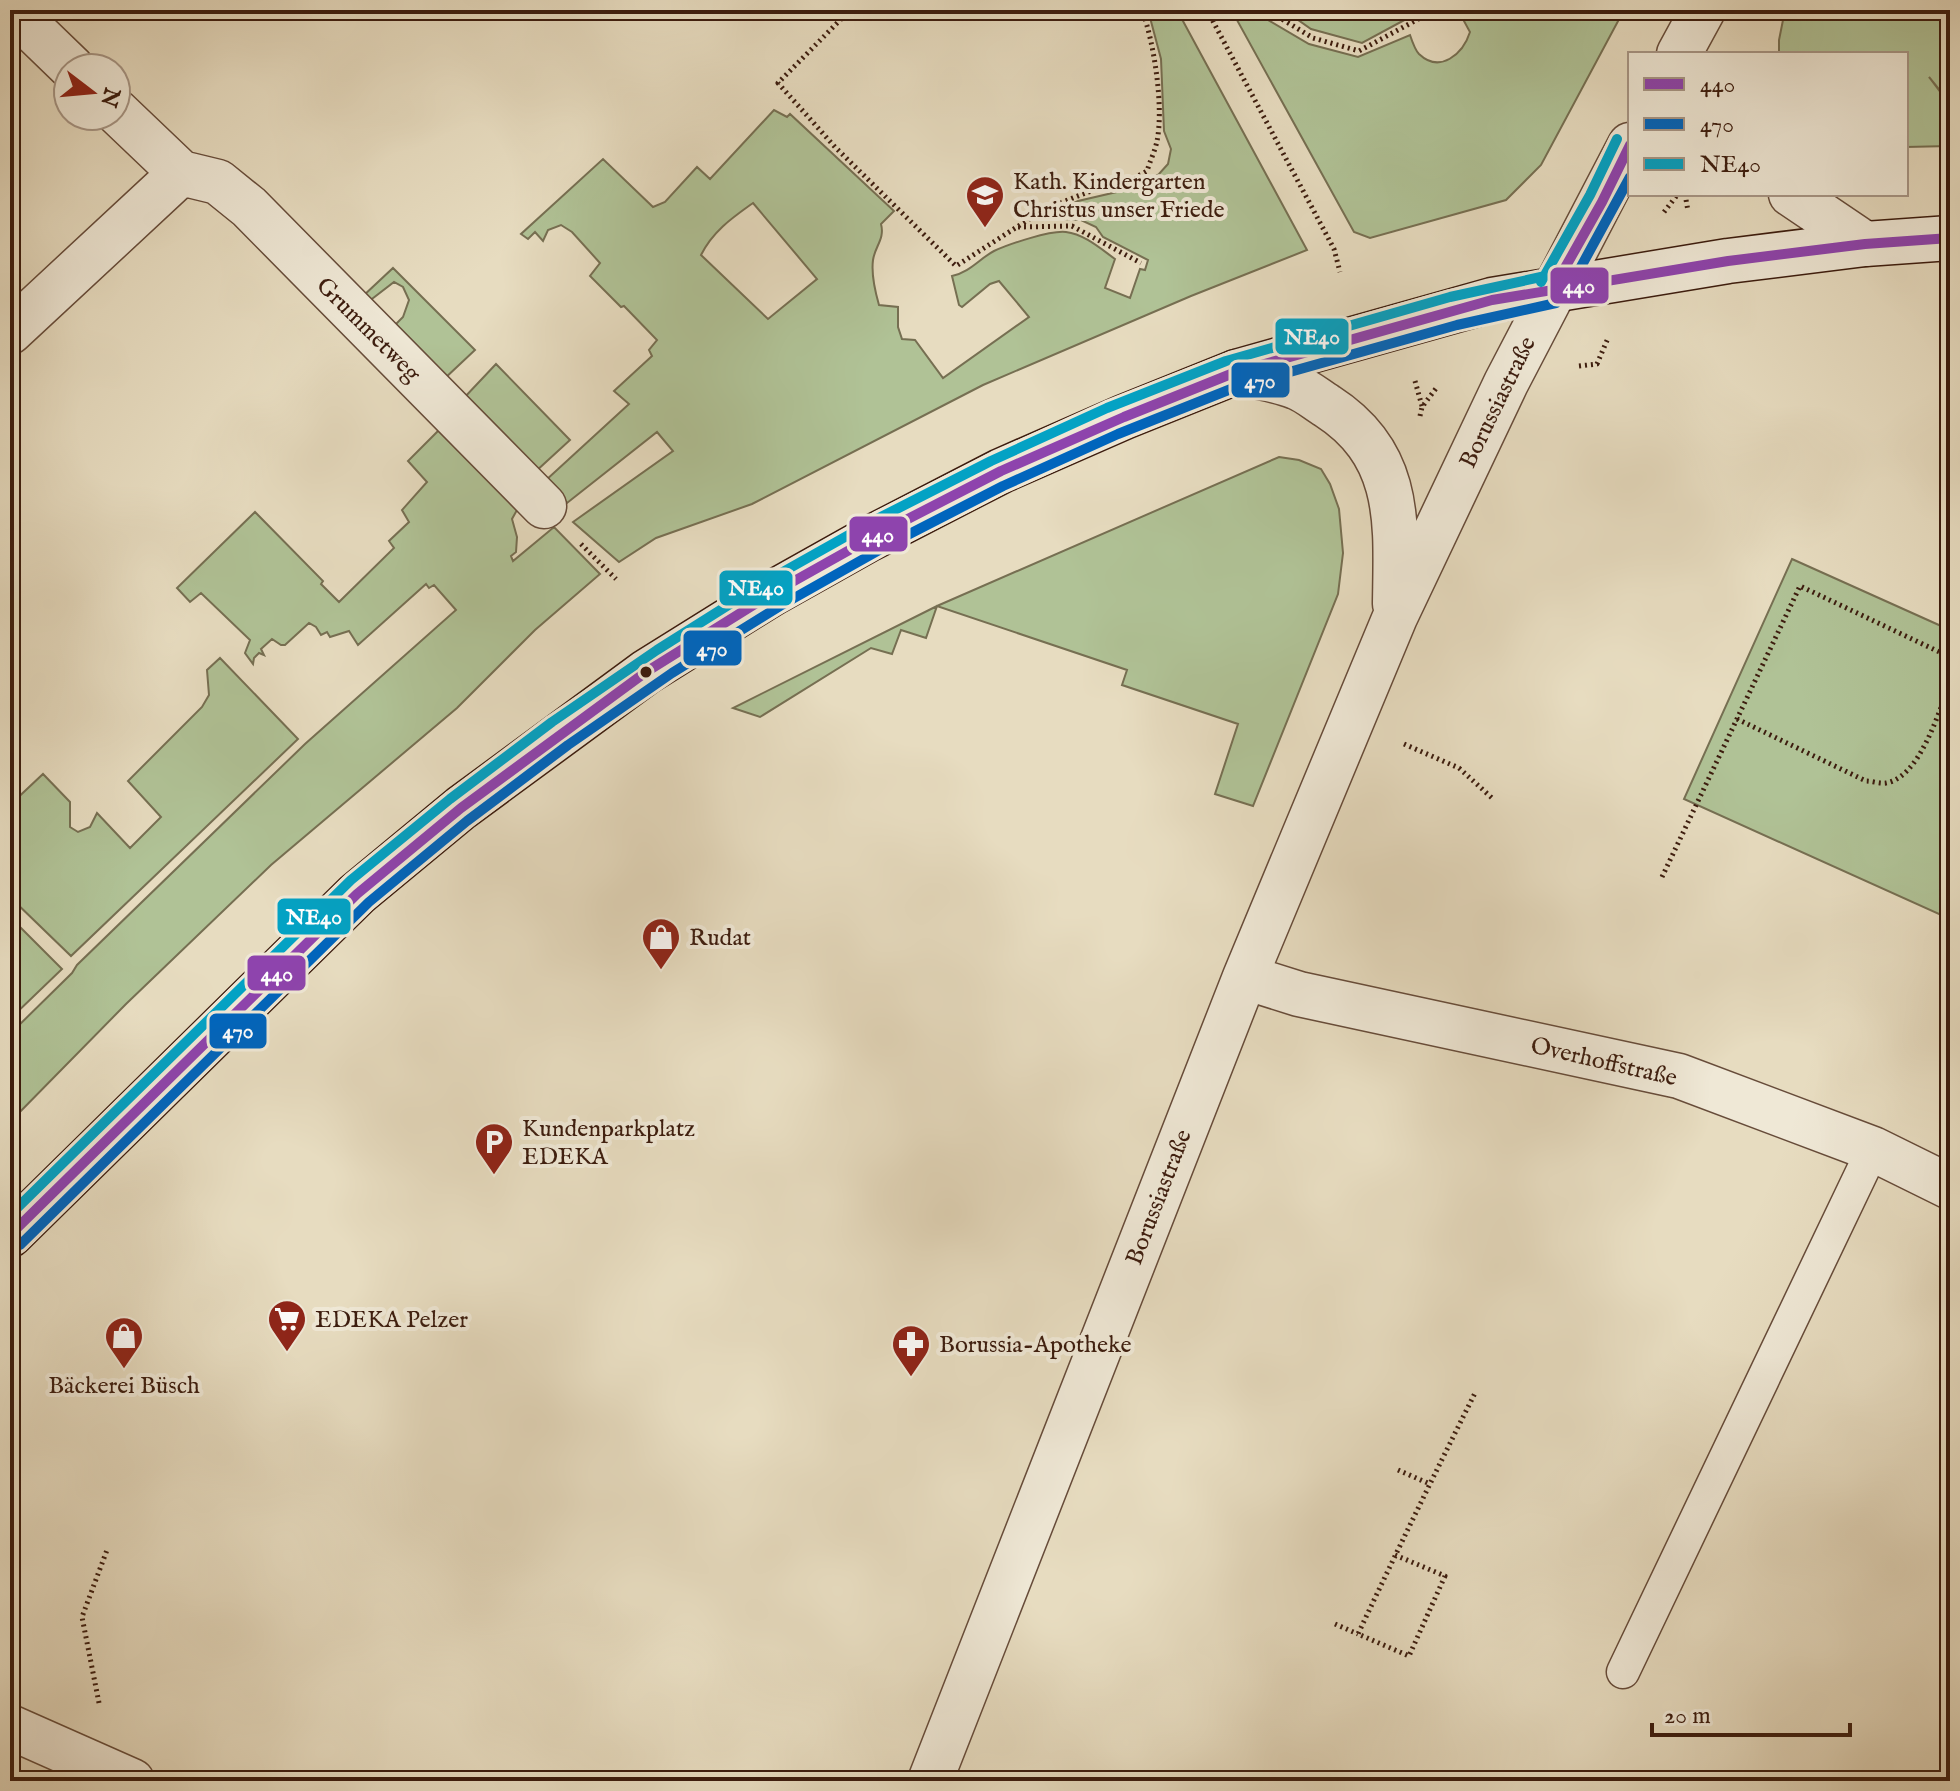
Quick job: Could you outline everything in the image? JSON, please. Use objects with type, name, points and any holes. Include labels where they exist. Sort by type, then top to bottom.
[{"type":"street","points":[[12,10],[55,52]]},
{"type":"street","points":[[1680,52],[1703,10]]},
{"type":"street","points":[[1713,52],[1715,10]]},
{"type":"street","name":"Grummetweg","points":[[132,126],[181,173],[218,182],[249,207],[544,506]]},
{"type":"street","name":"Borussiastraße","points":[[930,1781],[1245,977],[1395,617],[1484,426],[1628,149]]},
{"type":"street","points":[[10,332],[181,173]]},
{"type":"street","points":[[1794,196],[1865,244]]},
{"type":"street","points":[[10,1235],[357,894],[461,808],[646,672],[784,587],[1001,471],[1236,372],[1476,304],[1660,271],[1865,244],[1950,238]]},
{"type":"street","name":"Borussiastraße","points":[[1236,372],[1297,387],[1348,419],[1370,444],[1382,466],[1393,503],[1395,617]]},
{"type":"street","name":"Overhoffstraße","points":[[1245,977],[1299,994],[1679,1076],[1873,1149],[1950,1187]]},
{"type":"street","points":[[10,1727],[132,1781]]},
{"type":"lane","points":[[1623,1672],[1873,1149]]},
{"type":"path","points":[[850,10],[778,83],[835,147],[956,266],[1045,209],[1088,192],[1124,184],[1147,171],[1158,139],[1157,81],[1151,34],[1142,10]]},
{"type":"path","points":[[1207,10],[1334,249],[1340,272]]},
{"type":"path","points":[[1267,10],[1313,38],[1359,51],[1435,10]]},
{"type":"path","points":[[1660,217],[1676,196]]},
{"type":"path","points":[[1685,196],[1688,212]]},
{"type":"path","points":[[1017,227],[1072,226],[1141,263]]},
{"type":"path","points":[[1597,364],[1610,332]]},
{"type":"path","points":[[1414,379],[1422,407]]},
{"type":"path","points":[[1662,877],[1800,586],[1950,657]]},
{"type":"path","points":[[1737,719],[1866,781],[1885,783],[1900,776],[1917,761],[1950,684]]},
{"type":"path","points":[[1392,739],[1459,768],[1492,798]]},
{"type":"path","points":[[1945,1005],[1950,993]]},
{"type":"path","points":[[1358,1634],[1475,1393]]},
{"type":"path","points":[[1398,1470],[1430,1484]]},
{"type":"path","points":[[100,1711],[82,1617],[107,1550]]},
{"type":"path","points":[[1335,1624],[1409,1656],[1445,1576],[1395,1555]]},
{"type":"green space","points":[[1148,10],[1177,10],[1307,250],[983,385],[752,504],[656,538],[619,562],[573,522],[673,451],[657,432],[567,503],[545,481],[629,404],[614,391],[652,356],[649,350],[657,340],[590,276],[600,263],[572,232],[561,225],[548,230],[543,241],[535,232],[528,239],[521,234],[603,159],[653,207],[665,202],[697,167],[710,179],[774,110],[787,117],[790,114],[894,211],[881,224],[882,234],[873,260],[879,305],[898,307],[898,327],[902,339],[915,340],[943,378],[1029,317],[999,281],[990,284],[962,307],[959,305],[952,276],[964,272],[1001,248],[1051,233],[1066,232],[1079,236],[1115,259],[1105,288],[1130,298],[1140,269],[1145,270],[1148,260],[1103,237],[1096,227],[1081,220],[1044,218],[1078,201],[1147,181],[1168,164],[1171,149],[1164,131],[1161,59]],"holes":[[[753,203],[817,279],[768,319],[701,255],[717,232]]]},
{"type":"green space","points":[[1251,10],[1309,44],[1358,57],[1410,35],[1419,54],[1427,60],[1443,62],[1462,48],[1470,32],[1458,10],[1624,10],[1541,165],[1506,200],[1370,238],[1354,232],[1232,11]]},
{"type":"green space","points":[[1284,10],[1423,10],[1362,43],[1311,29]]},
{"type":"green space","points":[[1785,10],[1950,10],[1950,103],[1929,77],[1950,105],[1950,146],[1908,147],[1908,52],[1779,52]]},
{"type":"green space","points":[[393,268],[475,350],[443,380],[393,327],[403,317],[409,300],[403,287],[394,282],[368,302],[362,297]]},
{"type":"green space","points":[[496,364],[570,440],[535,472],[462,400]]},
{"type":"green space","points":[[440,429],[517,510],[512,519],[517,537],[516,552],[511,556],[513,561],[554,527],[600,574],[535,630],[457,708],[271,865],[126,1004],[10,1122],[10,1034],[305,744],[456,610],[434,585],[429,588],[426,584],[358,645],[349,631],[330,637],[327,632],[321,635],[309,623],[285,645],[272,639],[261,649],[264,655],[259,653],[253,664],[245,653],[250,640],[201,593],[190,602],[177,588],[255,512],[323,581],[321,584],[339,602],[394,548],[389,541],[409,522],[402,510],[427,482],[408,461]]},
{"type":"green space","points":[[1279,457],[1299,460],[1321,469],[1339,509],[1343,553],[1338,594],[1253,806],[1215,794],[1238,724],[1122,685],[1127,670],[937,606]]},
{"type":"green space","points":[[1792,559],[1950,630],[1950,919],[1684,799]]},
{"type":"green space","points":[[937,606],[926,638],[901,630],[892,654],[871,648],[760,717],[733,708]]},
{"type":"green space","points":[[220,658],[298,739],[71,956],[10,897],[10,805],[43,774],[70,802],[70,827],[78,832],[90,827],[97,813],[130,848],[161,817],[128,781],[202,707],[209,695],[207,670]]},
{"type":"green space","points":[[10,917],[62,969],[10,1019]]},
{"type":"transit line","name":"NE40","points":[[1541,282],[1590,195],[1617,139]]},
{"type":"transit line","name":"440","points":[[1553,289],[1628,149]]},
{"type":"transit line","name":"470","points":[[1565,296],[1628,181]]},
{"type":"transit line","name":"440","points":[[10,1235],[357,894],[461,808],[646,672],[771,594],[1001,471],[1236,372],[1492,300],[1728,261],[1865,244],[1950,238]]},
{"type":"transit line","name":"NE40","points":[[10,1215],[351,880],[450,799],[552,722],[657,650],[765,582],[877,519],[991,461],[1107,408],[1226,361],[1450,297],[1550,275]]},
{"type":"transit line","name":"470","points":[[20,1245],[369,902],[467,821],[568,745],[672,673],[780,606],[890,544],[1003,486],[1118,434],[1236,387],[1457,325],[1556,303]]},
{"type":"place","name":"Kath. Kindergarten Christus unser Friede","points":[[985,229]]},
{"type":"place","name":"Rudat","points":[[661,971]]},
{"type":"place","name":"Kundenparkplatz EDEKA","points":[[494,1176]]},
{"type":"place","name":"EDEKA Pelzer","points":[[287,1353]]},
{"type":"place","name":"Bäckerei Büsch","points":[[124,1370]]},
{"type":"place","name":"Borussia-Apotheke","points":[[911,1378]]}]
